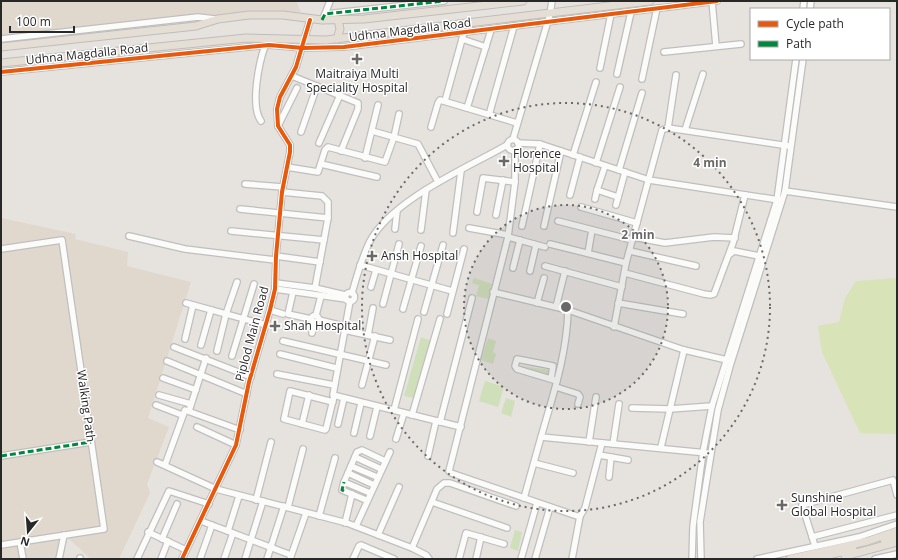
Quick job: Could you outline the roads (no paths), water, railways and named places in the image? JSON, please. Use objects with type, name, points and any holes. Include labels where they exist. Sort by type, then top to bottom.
[{"type":"main road","name":"Udhna Magdalla Road","points":[[1,47],[196,26],[218,19],[268,14],[310,20],[324,17],[338,20],[473,8],[523,1]]},
{"type":"main road","name":"Udhna Magdalla Road","points":[[1,63],[246,38],[304,40],[337,39],[457,23],[549,14],[650,1]]},
{"type":"main road","points":[[337,39],[340,29],[338,20]]},
{"type":"main road","points":[[790,559],[868,541],[897,531]]},
{"type":"main road","points":[[813,559],[897,536]]},
{"type":"main road","points":[[833,559],[897,542]]},
{"type":"main road","points":[[850,559],[897,546]]},
{"type":"street","points":[[330,1],[324,17],[444,1]]},
{"type":"street","points":[[548,1],[549,14]]},
{"type":"street","points":[[461,427],[344,398],[333,399],[290,392],[284,419],[326,429],[333,399],[332,393],[344,330],[348,297],[370,240],[379,228],[397,211],[438,182],[507,145],[509,140],[513,139],[552,1]]},
{"type":"street","points":[[1,72],[265,46],[303,48],[344,47],[717,1]]},
{"type":"street","points":[[712,2],[716,46]]},
{"type":"street","points":[[642,79],[657,8]]},
{"type":"street","points":[[617,74],[631,12]]},
{"type":"street","points":[[600,68],[611,14]]},
{"type":"street","points":[[1,38],[198,16],[218,19]]},
{"type":"street","points":[[278,126],[278,103],[292,76],[303,48],[310,20]]},
{"type":"street","points":[[489,115],[514,26]]},
{"type":"street","points":[[466,108],[491,30]]},
{"type":"street","points":[[445,101],[464,32]]},
{"type":"street","points":[[462,39],[486,47]]},
{"type":"street","points":[[664,52],[741,44]]},
{"type":"street","points":[[261,121],[257,107],[257,71],[265,46]]},
{"type":"street","points":[[692,559],[693,526],[703,452],[712,406],[725,360],[759,256],[780,200],[785,191],[796,60]]},
{"type":"street","points":[[701,559],[700,522],[718,410],[780,200],[803,60]]},
{"type":"street","points":[[685,130],[703,74]]},
{"type":"street","points":[[668,128],[676,75]]},
{"type":"street","points":[[292,76],[356,102],[358,106],[341,151]]},
{"type":"street","points":[[573,155],[596,82]]},
{"type":"street","points":[[301,132],[317,86]]},
{"type":"street","points":[[596,164],[620,87]]},
{"type":"street","points":[[278,126],[297,88]]},
{"type":"street","points":[[619,170],[642,93]]},
{"type":"street","points":[[319,142],[340,95]]},
{"type":"street","points":[[432,127],[440,100],[517,123]]},
{"type":"street","points":[[365,158],[378,105]]},
{"type":"street","points":[[287,167],[315,172],[319,171],[326,148],[385,162],[394,137],[399,114]]},
{"type":"street","name":"Piplod Main Road","points":[[182,559],[236,445],[250,377],[276,286],[276,258],[280,212],[290,145],[278,126]]},
{"type":"street","points":[[614,327],[626,264],[661,133],[664,128],[788,146]]},
{"type":"street","points":[[372,131],[415,142],[420,146],[438,182]]},
{"type":"street","points":[[513,139],[518,143],[540,144],[580,157],[596,164],[649,180],[780,200]]},
{"type":"street","points":[[518,143],[515,150],[516,182],[508,236],[493,292],[450,472],[537,503],[580,516]]},
{"type":"street","points":[[522,226],[540,144]]},
{"type":"street","points":[[507,145],[510,149],[515,150]]},
{"type":"street","points":[[544,226],[561,151]]},
{"type":"street","points":[[570,195],[580,157]]},
{"type":"street","points":[[321,164],[377,178]]},
{"type":"street","points":[[595,198],[605,166]]},
{"type":"street","points":[[453,232],[461,171]]},
{"type":"street","points":[[616,205],[625,172]]},
{"type":"street","points":[[477,212],[483,178],[516,182]]},
{"type":"street","points":[[496,215],[503,180]]},
{"type":"street","points":[[245,184],[325,198],[329,205],[328,218],[316,288]]},
{"type":"street","points":[[421,230],[426,190]]},
{"type":"street","points":[[597,190],[618,197]]},
{"type":"street","points":[[785,191],[897,207]]},
{"type":"street","points":[[625,273],[711,295],[716,292],[730,254],[745,195]]},
{"type":"street","points":[[582,207],[637,223]]},
{"type":"street","points":[[240,209],[328,218]]},
{"type":"street","points":[[394,229],[397,211]]},
{"type":"street","points":[[558,221],[592,230],[665,243],[714,237],[734,238]]},
{"type":"street","points":[[469,228],[508,236],[545,247]]},
{"type":"street","points":[[588,253],[592,230]]},
{"type":"street","points":[[231,231],[324,240]]},
{"type":"street","points":[[128,236],[185,249],[320,262]]},
{"type":"street","name":"Walking Path","points":[[1,249],[62,240],[104,529],[1,545]]},
{"type":"street","points":[[513,268],[520,240]]},
{"type":"street","points":[[383,304],[399,244]]},
{"type":"street","points":[[530,271],[536,244]]},
{"type":"street","points":[[550,244],[626,264]]},
{"type":"street","points":[[424,312],[443,245]]},
{"type":"street","points":[[403,309],[421,246]]},
{"type":"street","points":[[446,314],[464,249]]},
{"type":"street","points":[[630,250],[696,266]]},
{"type":"street","points":[[730,254],[734,251],[759,256]]},
{"type":"street","points":[[360,265],[452,291]]},
{"type":"street","points":[[545,266],[622,287]]},
{"type":"street","points":[[371,287],[376,270]]},
{"type":"street","points":[[556,308],[565,272]]},
{"type":"street","points":[[537,303],[544,278]]},
{"type":"street","points":[[217,351],[226,314],[237,282]]},
{"type":"street","points":[[232,356],[254,284]]},
{"type":"street","points":[[276,286],[316,288],[348,297]]},
{"type":"street","points":[[276,286],[293,292],[321,296],[348,297]]},
{"type":"street","points":[[293,292],[288,314],[339,325]]},
{"type":"street","points":[[493,292],[568,310],[684,350],[731,362]]},
{"type":"street","points":[[312,333],[321,296]]},
{"type":"street","points":[[428,456],[472,298]]},
{"type":"street","points":[[186,303],[266,325]]},
{"type":"street","points":[[618,303],[683,314]]},
{"type":"street","points":[[186,340],[193,305]]},
{"type":"street","points":[[368,335],[373,308]]},
{"type":"street","points":[[202,345],[211,310]]},
{"type":"street","points":[[270,310],[283,314]]},
{"type":"street","points":[[524,498],[557,384],[568,335],[568,310]]},
{"type":"street","points":[[394,410],[418,319]]},
{"type":"street","points":[[412,415],[440,319]]},
{"type":"street","points":[[344,330],[390,340]]},
{"type":"street","points":[[362,385],[375,336]]},
{"type":"street","points":[[283,341],[386,365]]},
{"type":"street","points":[[174,347],[206,358],[250,377]]},
{"type":"street","points":[[661,447],[684,350]]},
{"type":"street","points":[[280,354],[336,368]]},
{"type":"street","points":[[189,410],[206,358]]},
{"type":"street","points":[[551,379],[553,366],[517,359],[515,368],[551,379],[557,384],[578,394],[580,397],[578,404]]},
{"type":"street","points":[[167,361],[247,394]]},
{"type":"street","points":[[277,374],[334,385]]},
{"type":"street","points":[[163,378],[196,390]]},
{"type":"street","points":[[159,395],[191,404]]},
{"type":"street","points":[[302,424],[309,396]]},
{"type":"street","points":[[338,424],[344,398]]},
{"type":"street","points":[[589,442],[596,398]]},
{"type":"street","points":[[354,433],[361,402]]},
{"type":"street","points":[[613,444],[619,404]]},
{"type":"street","points":[[156,405],[182,415]]},
{"type":"street","points":[[370,436],[377,406]]},
{"type":"street","points":[[632,408],[670,409],[712,406]]},
{"type":"street","points":[[165,465],[185,410],[189,410],[240,430]]},
{"type":"street","points":[[396,439],[404,413]]},
{"type":"street","points":[[197,427],[236,445]]},
{"type":"street","points":[[541,437],[661,447],[710,453]]},
{"type":"street","points":[[1,456],[91,442]]},
{"type":"street","points":[[256,500],[271,442]]},
{"type":"street","points":[[572,559],[578,535],[580,516],[585,508],[602,443]]},
{"type":"street","points":[[267,559],[286,507],[303,449]]},
{"type":"street","points":[[366,500],[342,490],[355,457],[359,450],[362,450],[385,461]]},
{"type":"street","points":[[356,526],[366,500],[390,452]]},
{"type":"street","points":[[599,455],[628,460]]},
{"type":"street","points":[[355,457],[381,469]]},
{"type":"street","points":[[609,477],[611,457]]},
{"type":"street","points":[[318,516],[335,458]]},
{"type":"street","points":[[157,462],[216,489],[345,522],[412,548],[426,555],[429,559]]},
{"type":"street","points":[[534,463],[573,473]]},
{"type":"street","points":[[352,466],[377,477]]},
{"type":"street","points":[[348,473],[374,485]]},
{"type":"street","points":[[814,546],[802,505],[893,480],[897,495]]},
{"type":"street","points":[[344,482],[370,493]]},
{"type":"street","points":[[412,548],[438,489],[447,482],[516,506]]},
{"type":"street","points":[[378,535],[399,487]]},
{"type":"street","points":[[137,559],[148,532],[169,491],[209,504]]},
{"type":"street","points":[[345,522],[352,494]]},
{"type":"street","points":[[224,559],[239,496]]},
{"type":"street","points":[[245,559],[263,501]]},
{"type":"street","points":[[432,502],[507,528]]},
{"type":"street","points":[[521,559],[537,503]]},
{"type":"street","points":[[161,559],[165,540],[177,504]]},
{"type":"street","points":[[535,559],[550,507]]},
{"type":"street","points":[[201,521],[291,557],[306,513]]},
{"type":"street","points":[[812,537],[897,515]]},
{"type":"street","points":[[757,559],[859,537],[897,524]]},
{"type":"street","points":[[200,559],[212,525]]},
{"type":"street","points":[[148,532],[186,550]]},
{"type":"street","points":[[459,559],[466,533],[504,544]]},
{"type":"street","points":[[59,559],[64,535]]},
{"type":"street","points":[[476,559],[481,537]]},
{"type":"street","points":[[20,542],[23,559]]},
{"type":"street","points":[[353,559],[359,545],[380,556],[394,559]]},
{"type":"street","points":[[875,559],[897,554]]},
{"type":"place","name":"Maitraiya Multi Speciality Hospital","points":[[357,59]]},
{"type":"place","name":"Florence Hospital","points":[[504,161]]},
{"type":"place","name":"Ansh Hospital","points":[[372,256]]},
{"type":"place","name":"Shah Hospital","points":[[275,326]]},
{"type":"place","name":"Sunshine Global Hospital","points":[[782,505]]}]
